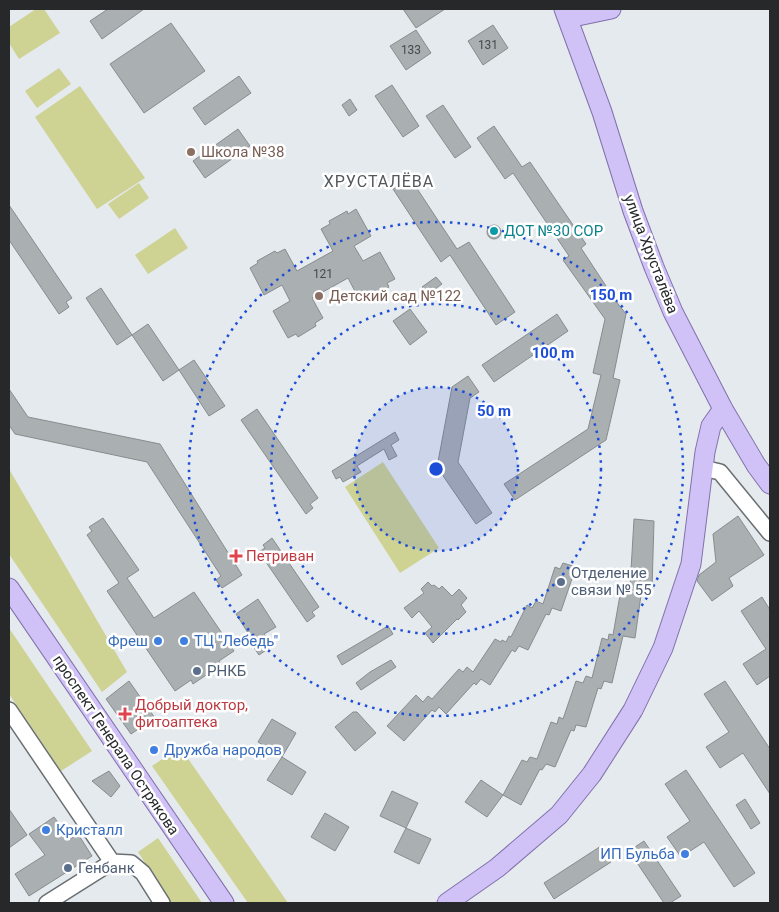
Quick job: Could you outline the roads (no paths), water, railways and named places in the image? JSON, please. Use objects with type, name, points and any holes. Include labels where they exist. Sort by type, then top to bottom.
[{"type":"main road","points":[[566,13],[611,9]]},
{"type":"main road","name":"улица Хрусталёва","points":[[566,13],[654,267],[673,312],[723,409],[756,465],[770,484]]},
{"type":"main road","points":[[446,903],[497,868],[559,815],[592,774],[634,710],[663,648],[691,564],[703,468],[712,426],[723,409]]},
{"type":"main road","name":"проспект Генерала Острякова","points":[[9,588],[224,903]]},
{"type":"street","points":[[703,468],[720,472],[770,533]]},
{"type":"street","points":[[9,710],[112,862]]},
{"type":"street","points":[[47,903],[112,862],[131,863],[143,873],[162,903]]},
{"type":"place","name":"Школа №38","points":[[191,152]]},
{"type":"place","name":"ДОТ №30 СОР","points":[[494,231]]},
{"type":"place","name":"Детский сад №122","points":[[319,296]]},
{"type":"place","name":"Петриван","points":[[236,556]]},
{"type":"place","name":"Отделение связи № 55","points":[[561,582]]},
{"type":"place","name":"Фреш","points":[[158,641]]},
{"type":"place","name":"ТЦ \"Лебедь\"","points":[[184,641]]},
{"type":"place","name":"РНКБ","points":[[197,671]]},
{"type":"place","name":"Добрый доктор, фитоаптека","points":[[125,714]]},
{"type":"place","name":"Дружба народов","points":[[154,750]]},
{"type":"place","name":"Кристалл","points":[[46,830]]},
{"type":"place","name":"ИП Бульба","points":[[685,854]]},
{"type":"place","name":"Генбанк","points":[[68,868]]},
{"type":"district","name":"ХРУСТАЛЁВА","points":[[379,181]]}]
